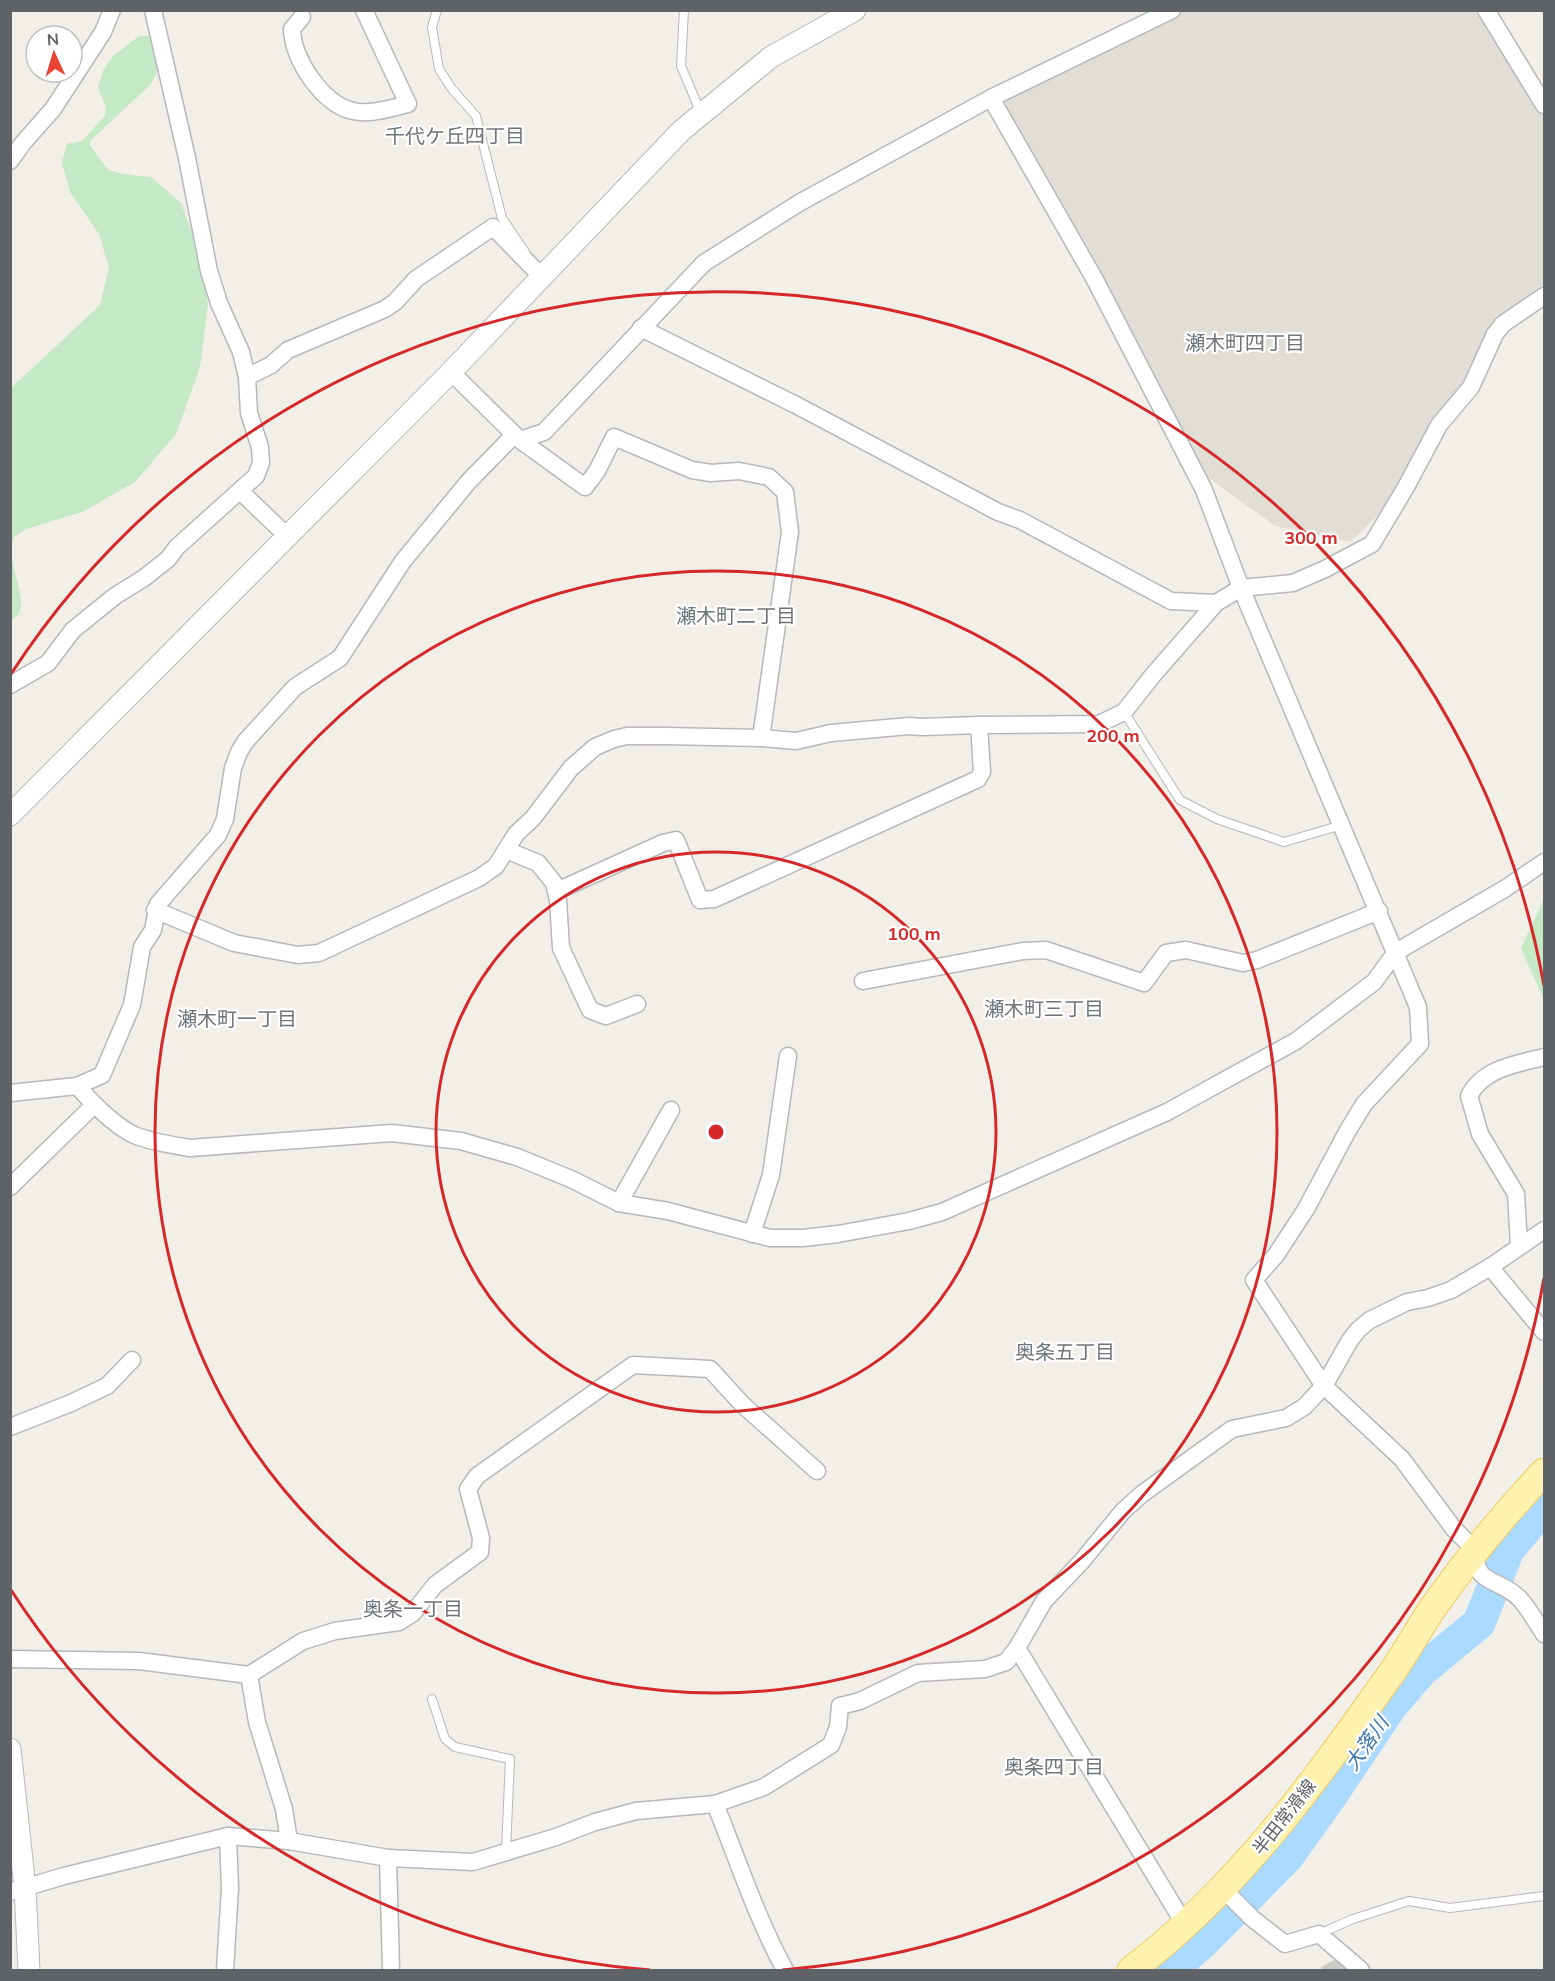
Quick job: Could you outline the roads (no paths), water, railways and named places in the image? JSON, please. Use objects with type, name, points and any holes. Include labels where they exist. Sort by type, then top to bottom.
[{"type":"main road","name":"半田常滑線","points":[[1131,1971],[1185,1925],[1230,1895],[1257,1853],[1389,1676],[1432,1609],[1476,1551],[1545,1472]]},
{"type":"street","points":[[10,161],[52,109],[103,32],[112,10]]},
{"type":"street","points":[[10,685],[48,663],[73,630],[115,596],[144,578],[168,559],[177,547],[256,476],[261,463],[260,447],[249,413],[247,377],[241,352],[219,303],[209,271],[187,158],[153,10]]},
{"type":"street","points":[[302,17],[292,29],[292,39],[296,52],[323,93],[338,105],[355,112],[388,109],[408,104],[364,10]]},
{"type":"street","points":[[10,814],[451,372],[536,271],[681,131],[771,57],[855,10]]},
{"type":"street","points":[[10,1093],[77,1086],[102,1075],[132,1005],[142,947],[153,930],[155,910],[165,894],[194,865],[218,835],[225,819],[233,768],[245,742],[295,687],[340,658],[403,561],[468,481],[517,437],[544,432],[704,262],[799,203],[991,98],[1172,10]]},
{"type":"street","points":[[1486,10],[1545,105]]},
{"type":"street","points":[[991,98],[1094,278],[1204,490],[1241,588],[1418,1006],[1420,1044],[1364,1104],[1306,1209],[1276,1255],[1254,1280],[1324,1386],[1402,1459],[1454,1529],[1476,1551],[1475,1563],[1478,1572],[1519,1597],[1545,1634]]},
{"type":"street","points":[[247,377],[271,365],[288,350],[385,309],[395,302],[416,279],[493,228],[536,271]]},
{"type":"street","points":[[155,910],[234,943],[298,955],[319,953],[479,878],[496,866],[516,834],[533,818],[571,768],[584,755],[605,742],[627,736],[761,738],[796,741],[831,733],[898,727],[1099,724],[1124,712],[1216,603],[1241,588],[1293,583],[1372,544],[1406,487],[1438,425],[1471,387],[1495,334],[1503,324],[1545,296]]},
{"type":"street","points":[[641,328],[796,405],[998,512],[1020,520],[1171,602],[1216,603]]},
{"type":"street","points":[[451,372],[517,437],[585,487],[597,471],[614,437],[692,470],[711,473],[739,471],[769,477],[785,492],[790,532],[761,738]]},
{"type":"street","points":[[240,491],[287,536]]},
{"type":"street","points":[[557,891],[663,843],[676,840],[700,900],[714,899],[978,779],[982,772],[980,725]]},
{"type":"street","points":[[506,850],[538,863],[554,883],[557,891],[561,948],[590,1010],[606,1016],[637,1004]]},
{"type":"street","points":[[77,1086],[94,1105],[132,1134],[160,1143],[190,1148],[392,1134],[461,1141],[517,1156],[619,1203],[668,1211],[770,1238],[803,1238],[838,1234],[909,1221],[942,1212],[1167,1112],[1296,1041],[1374,982],[1396,952],[1506,888],[1545,862]]},
{"type":"street","points":[[863,981],[1023,951],[1046,950],[1144,983],[1166,953],[1186,950],[1243,963],[1257,960],[1379,911]]},
{"type":"street","points":[[752,1234],[771,1175],[788,1056]]},
{"type":"street","points":[[1519,1245],[1516,1194],[1480,1134],[1469,1096],[1473,1088],[1485,1077],[1507,1065],[1545,1057]]},
{"type":"street","points":[[10,1187],[94,1105]]},
{"type":"street","points":[[619,1203],[671,1110]]},
{"type":"street","points":[[18,1890],[64,1876],[228,1836],[289,1841],[388,1858],[472,1862],[636,1811],[715,1804],[764,1787],[831,1745],[838,1727],[840,1706],[860,1701],[918,1673],[985,1669],[1006,1662],[1017,1648],[1044,1601],[1082,1561],[1123,1511],[1142,1494],[1232,1429],[1286,1418],[1304,1407],[1324,1386],[1350,1340],[1370,1320],[1407,1302],[1451,1290],[1545,1230]]},
{"type":"street","points":[[1490,1267],[1545,1332]]},
{"type":"street","points":[[10,1427],[107,1386],[132,1360]]},
{"type":"street","points":[[10,1659],[139,1660],[249,1675],[303,1641],[335,1631],[399,1622],[413,1613],[435,1585],[480,1552],[481,1538],[468,1489],[477,1476],[633,1365],[710,1369],[742,1404],[817,1471]]},
{"type":"street","points":[[1017,1648],[1185,1925]]},
{"type":"street","points":[[249,1675],[257,1722],[284,1809],[289,1841]]},
{"type":"street","points":[[10,1749],[18,1890],[29,1971]]},
{"type":"street","points":[[715,1804],[742,1875],[785,1971]]},
{"type":"street","points":[[225,1971],[230,1888],[228,1836]]},
{"type":"street","points":[[388,1858],[391,1971]]},
{"type":"street","points":[[1230,1895],[1252,1919],[1285,1944],[1318,1934],[1361,1971]]},
{"type":"lane","points":[[437,10],[432,27],[439,69],[452,89],[476,116],[502,218],[521,244],[536,271]]},
{"type":"lane","points":[[684,10],[681,66],[701,114]]},
{"type":"lane","points":[[1124,712],[1180,800],[1217,819],[1284,842],[1342,825]]},
{"type":"lane","points":[[432,1699],[445,1738],[455,1747],[510,1759],[506,1851]]},
{"type":"lane","points":[[1318,1934],[1353,1919],[1409,1901],[1450,1908],[1545,1896]]},
{"type":"waterway","name":"大落川","points":[[1171,1970],[1204,1941],[1288,1856],[1391,1706],[1421,1671],[1479,1623],[1508,1550],[1544,1507]]},
{"type":"district","name":"千代ケ丘四丁目","points":[[455,135]]},
{"type":"district","name":"瀬木町四丁目","points":[[1245,342]]},
{"type":"district","name":"瀬木町二丁目","points":[[736,615]]},
{"type":"district","name":"瀬木町三丁目","points":[[1044,1008]]},
{"type":"district","name":"瀬木町一丁目","points":[[237,1018]]},
{"type":"district","name":"奥条五丁目","points":[[1065,1351]]},
{"type":"district","name":"奥条一丁目","points":[[413,1608]]},
{"type":"district","name":"奥条四丁目","points":[[1054,1766]]}]
